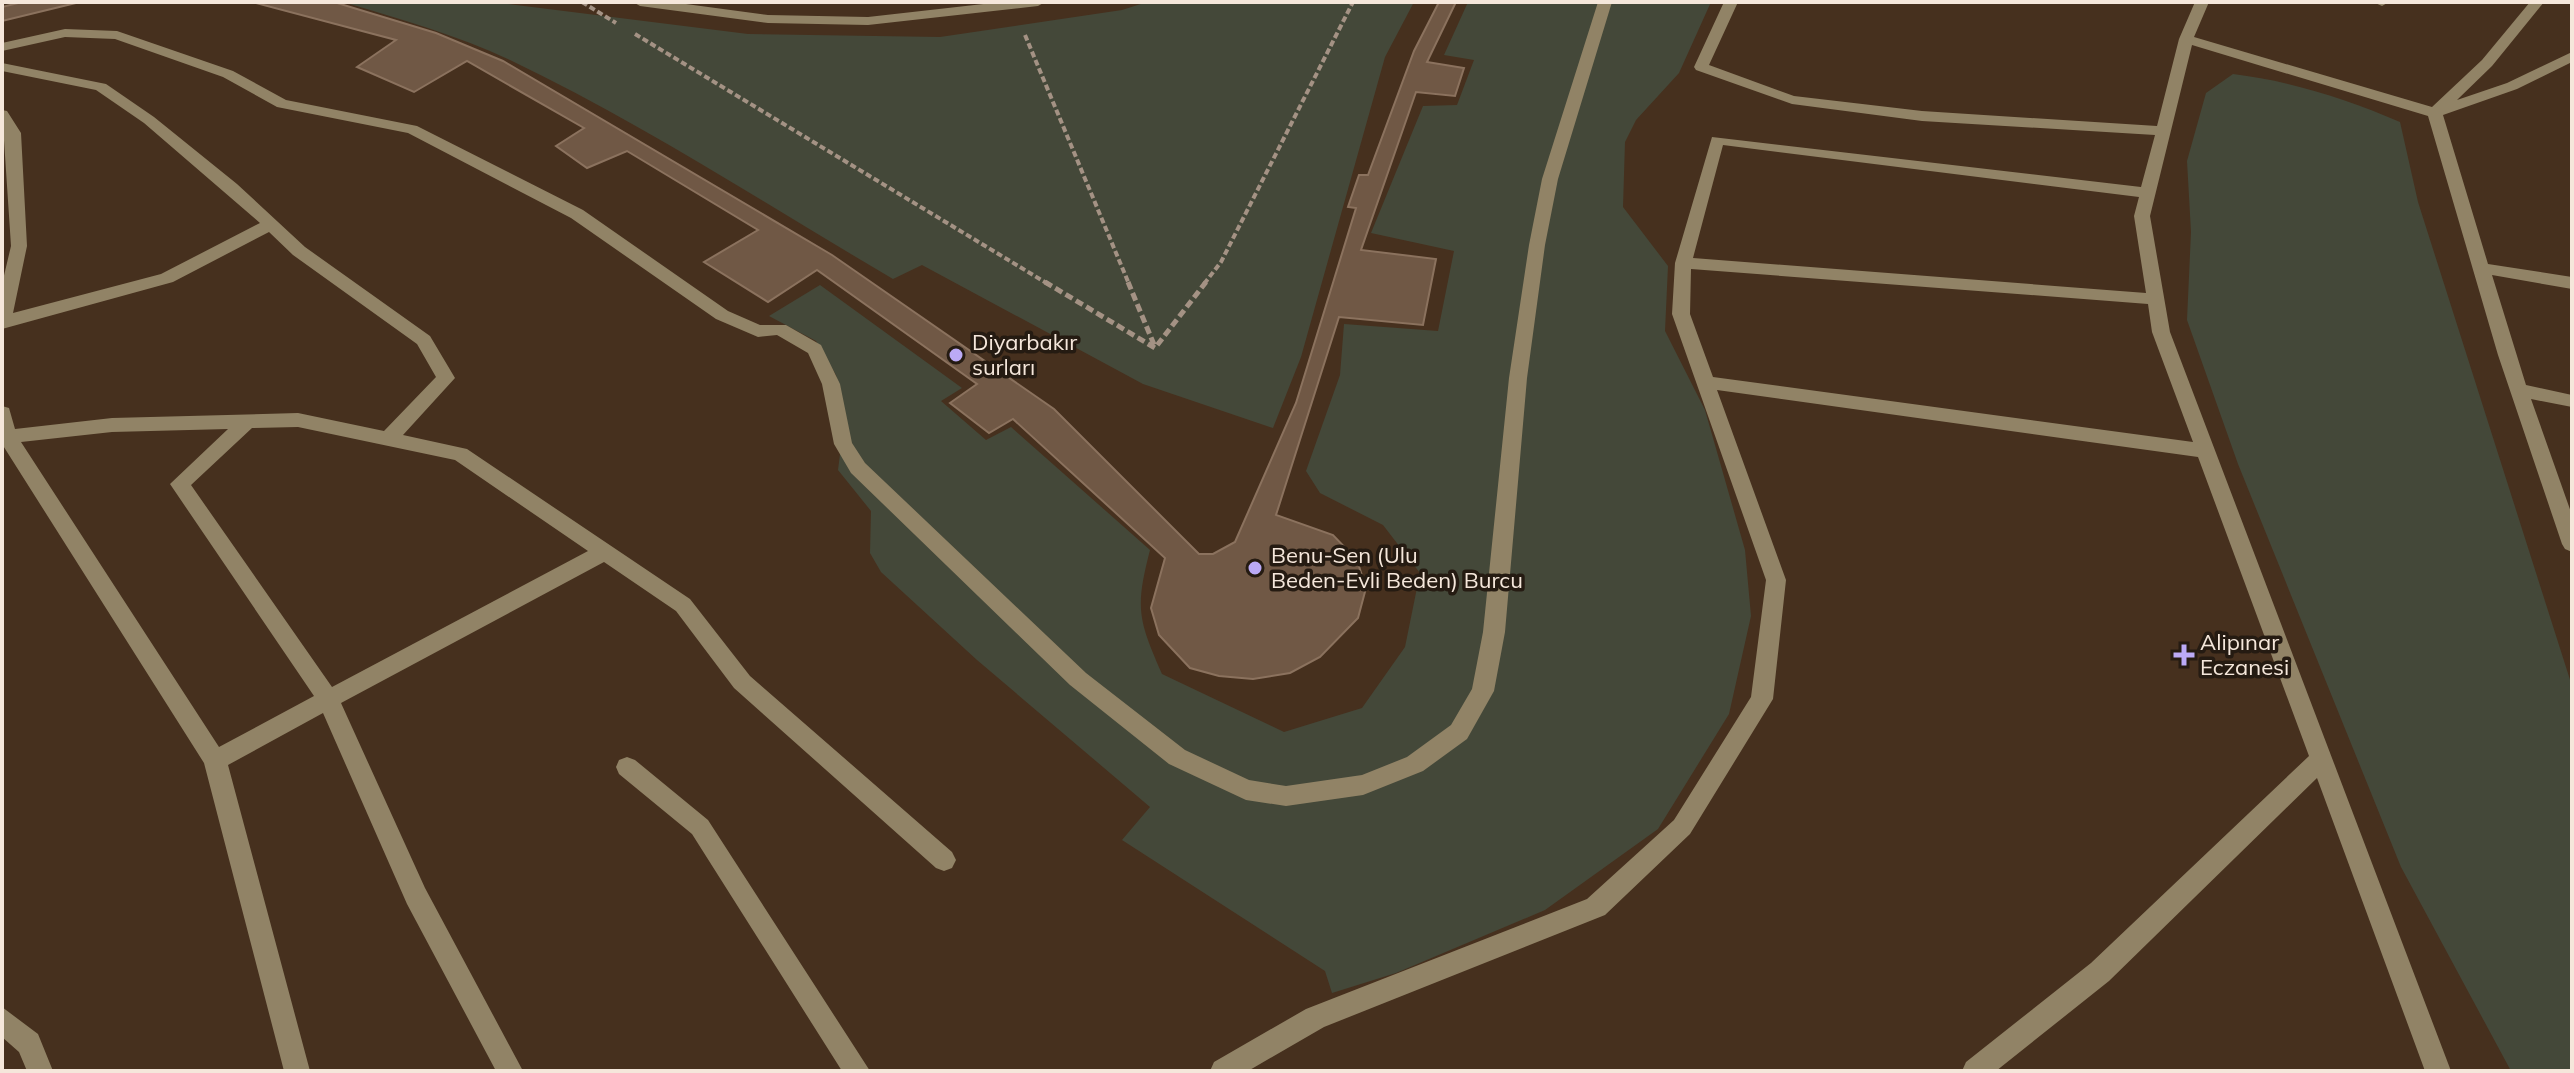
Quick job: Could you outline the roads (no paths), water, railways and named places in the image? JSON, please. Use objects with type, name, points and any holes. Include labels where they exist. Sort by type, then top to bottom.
[{"type":"street","points":[[640,2],[768,19],[868,21],[1038,2]]},
{"type":"street","points":[[2,47],[65,33],[117,35],[228,74],[282,104],[412,129],[577,214],[722,315],[758,331],[780,329],[815,349],[831,384],[843,444],[858,468],[1078,679],[1177,757],[1246,790],[1286,796],[1363,785],[1415,764],[1459,732],[1483,691],[1494,632],[1518,378],[1537,245],[1550,179],[1605,2]]},
{"type":"street","points":[[1731,2],[1701,67],[1792,100],[1922,116],[2163,131]]},
{"type":"street","points":[[2202,2],[2186,39],[2142,216],[2161,332],[2438,1071]]},
{"type":"street","points":[[2435,113],[2487,63],[2537,2]]},
{"type":"street","points":[[2186,39],[2435,113],[2512,86],[2572,56]]},
{"type":"street","points":[[2,67],[101,87],[149,120],[299,251],[424,340],[446,378],[388,439]]},
{"type":"street","points":[[2435,113],[2519,390],[2566,511],[2572,544]]},
{"type":"street","points":[[2,114],[13,133],[19,246],[2,322],[167,278],[271,224]]},
{"type":"street","points":[[1223,1071],[1315,1018],[1596,907],[1682,827],[1762,699],[1776,580],[1709,383],[1681,314],[1683,263],[1717,140],[2148,193]]},
{"type":"street","points":[[1683,263],[2156,299]]},
{"type":"street","points":[[2481,268],[2572,283]]},
{"type":"street","points":[[1709,383],[2206,451]]},
{"type":"street","points":[[2519,390],[2572,401]]},
{"type":"street","points":[[2,413],[5,436],[215,760],[297,1071]]},
{"type":"street","points":[[5,436],[112,425],[298,420],[460,454],[683,605],[742,682],[944,860]]},
{"type":"street","points":[[248,421],[180,484],[328,699],[416,896],[510,1071]]},
{"type":"street","points":[[215,760],[604,552]]},
{"type":"street","points":[[1975,1071],[2100,972],[2321,759]]},
{"type":"street","points":[[627,767],[700,827],[857,1071]]},
{"type":"street","points":[[2,1020],[29,1043],[40,1071]]},
{"type":"place","name":"Diyarbakır surları","points":[[956,355]]},
{"type":"place","name":"Benu-Sen (Ulu Beden-Evli Beden) Burcu","points":[[1255,568]]},
{"type":"place","name":"Alipınar Eczanesi","points":[[2184,655]]}]
